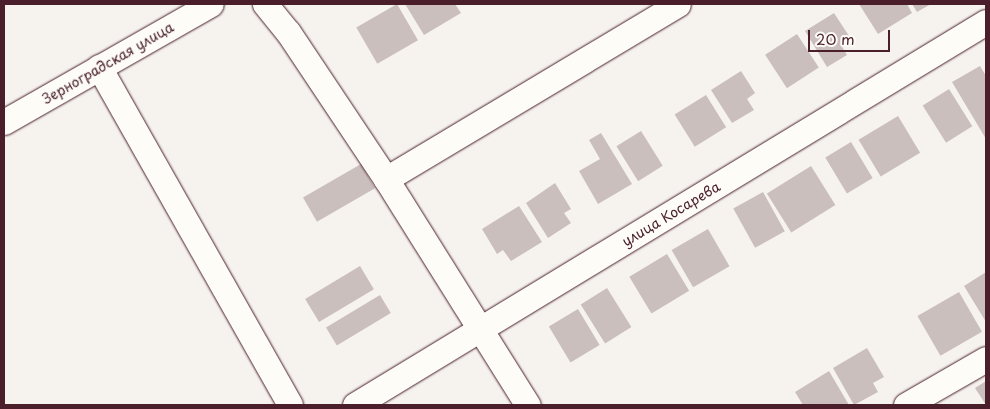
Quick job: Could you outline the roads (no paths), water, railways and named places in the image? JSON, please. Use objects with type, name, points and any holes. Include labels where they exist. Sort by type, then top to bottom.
[{"type":"street","name":"Зерноградская улица","points":[[4,122],[211,4]]},
{"type":"street","points":[[265,4],[288,32],[386,179],[528,405]]},
{"type":"street","points":[[386,179],[678,4]]},
{"type":"street","name":"улица Косарева","points":[[355,405],[986,22]]},
{"type":"street","points":[[100,67],[290,405]]},
{"type":"street","points":[[906,405],[986,359]]}]
